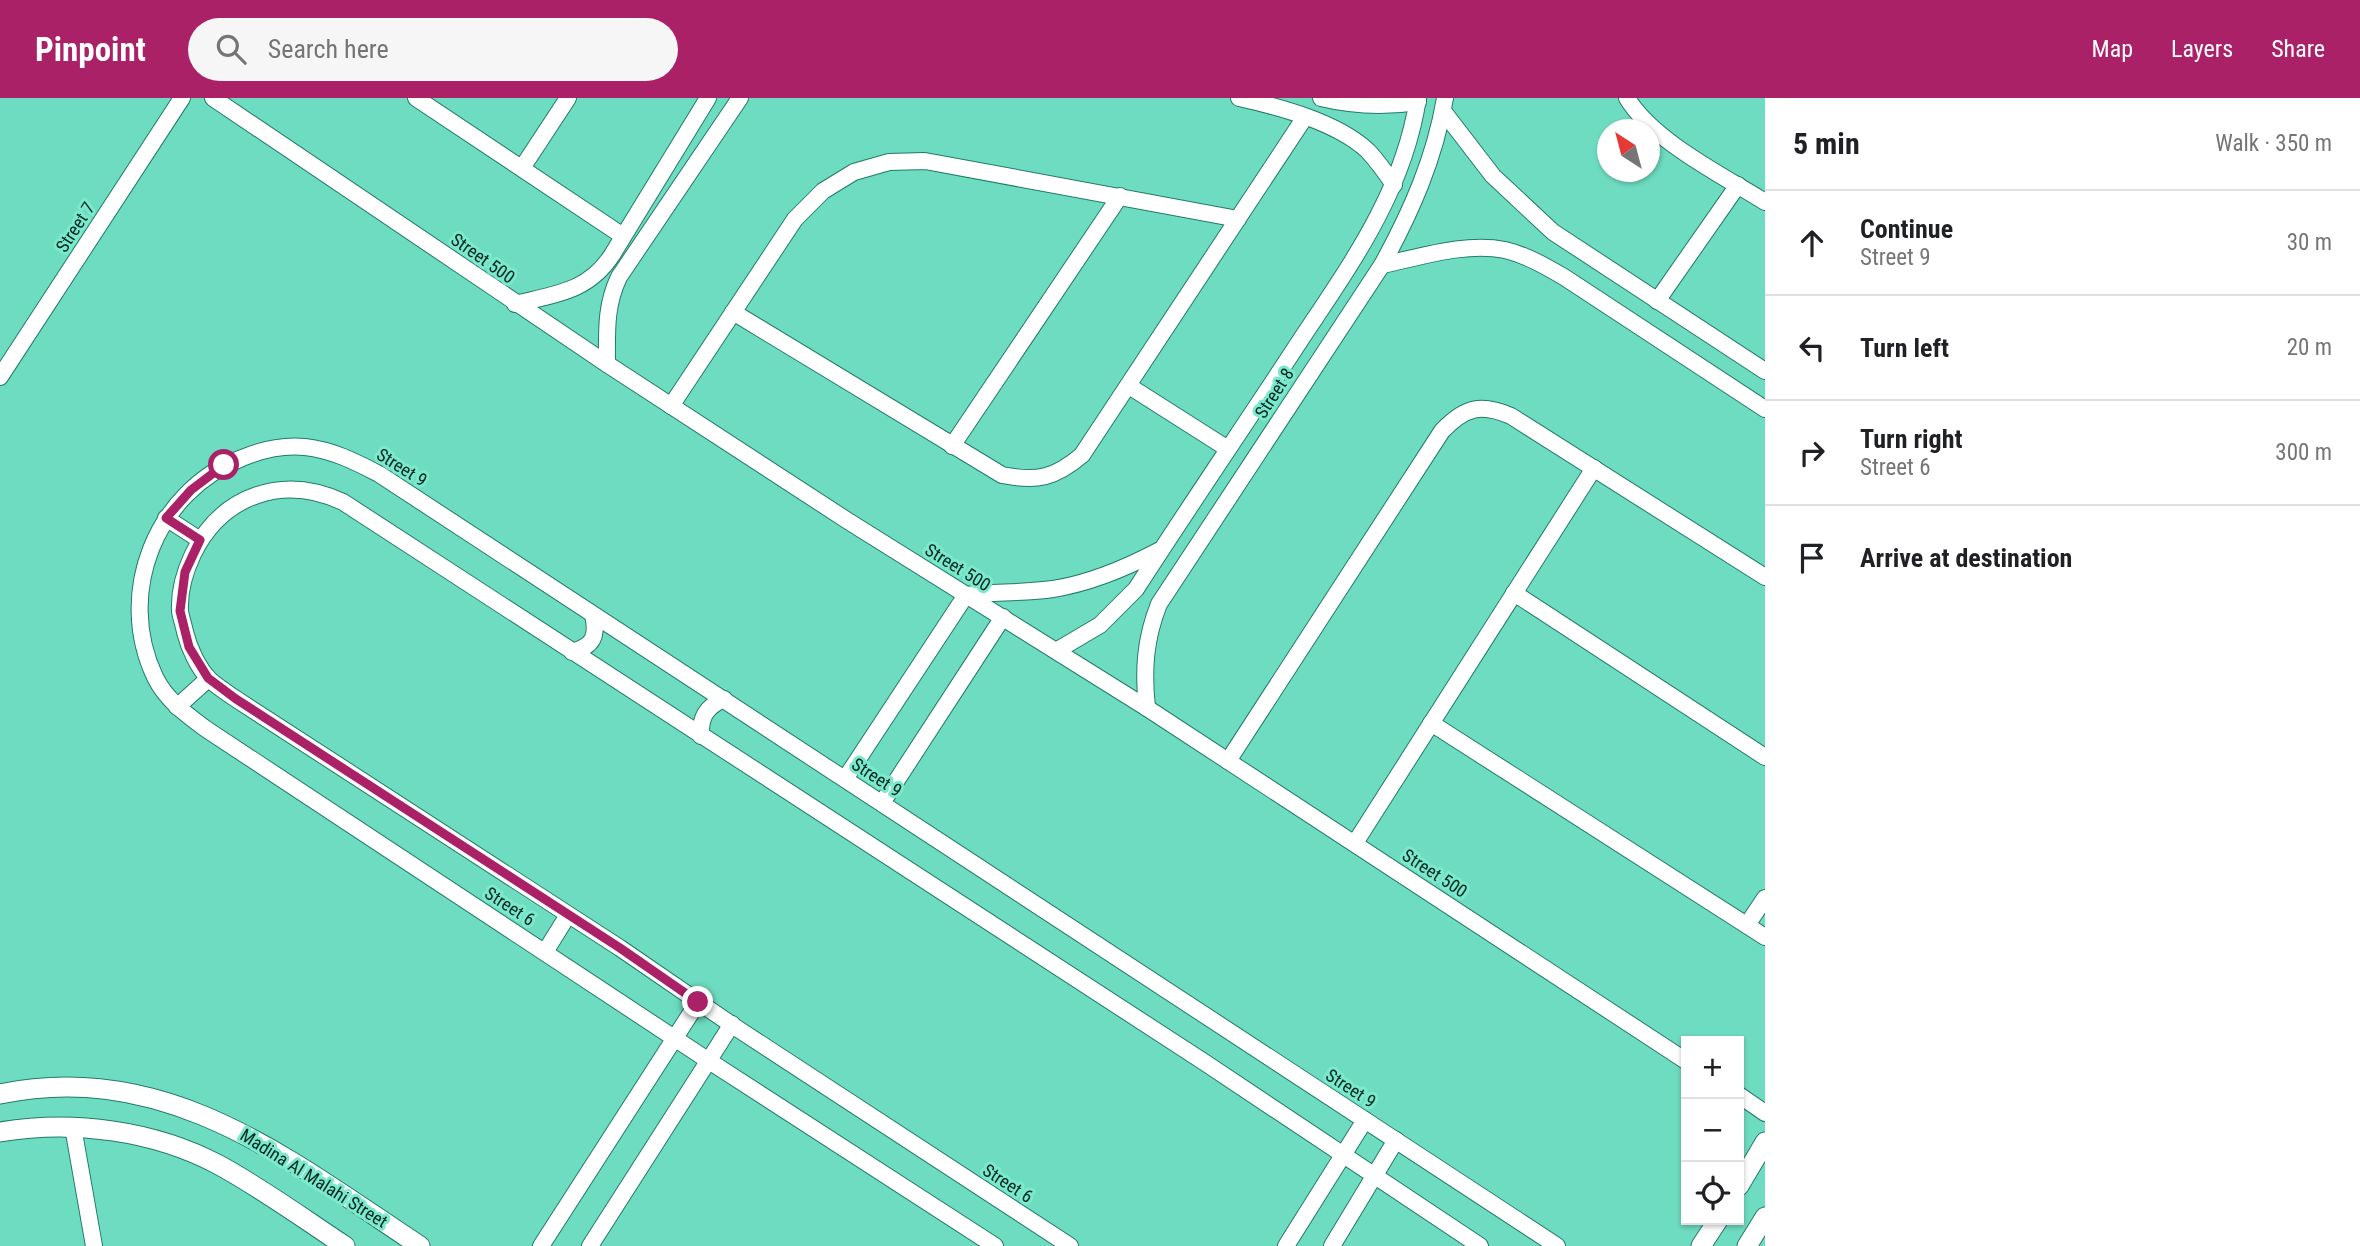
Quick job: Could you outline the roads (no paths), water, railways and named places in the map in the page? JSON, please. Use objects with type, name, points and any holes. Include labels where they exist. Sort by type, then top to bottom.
[{"type":"street","name":"Street 7","points":[[0,377],[182,98]]},
{"type":"street","name":"Street 500","points":[[214,98],[607,365],[1147,708],[1681,1058]]},
{"type":"street","points":[[416,98],[622,236]]},
{"type":"street","points":[[522,168],[568,98]]},
{"type":"street","points":[[515,304],[564,293],[597,275],[708,98]]},
{"type":"street","points":[[1239,98],[1307,118],[1349,137],[1367,150],[1394,186]]},
{"type":"street","points":[[733,312],[1002,475],[1023,480],[1045,477],[1065,469],[1082,455],[1307,118],[1316,98]]},
{"type":"street","points":[[1321,98],[1367,106],[1392,106],[1418,100]]},
{"type":"street","points":[[1627,98],[1653,128],[1765,202]]},
{"type":"street","name":"Street 8","points":[[1056,651],[1100,625],[1136,589],[1323,306],[1379,217],[1394,186],[1413,131],[1418,100]]},
{"type":"street","points":[[607,365],[607,319],[615,286],[741,101]]},
{"type":"street","points":[[1444,105],[1493,176],[1553,232],[1765,372]]},
{"type":"street","name":"Street 8","points":[[1147,708],[1144,686],[1146,645],[1159,604],[1382,265],[1419,190],[1433,151],[1444,105]]},
{"type":"street","points":[[671,406],[795,219],[823,191],[854,172],[889,162],[925,161],[1238,219]]},
{"type":"street","points":[[1657,301],[1738,185]]},
{"type":"street","points":[[952,446],[1120,195]]},
{"type":"street","points":[[1382,265],[1472,248],[1504,250],[1535,261],[1765,409]]},
{"type":"street","points":[[597,275],[615,286]]},
{"type":"street","points":[[1323,306],[1345,320]]},
{"type":"street","points":[[1729,385],[1746,359]]},
{"type":"street","points":[[1129,386],[1228,449]]},
{"type":"street","points":[[1228,761],[1436,440],[1455,417],[1474,409],[1493,408],[1511,416],[1765,577]]},
{"type":"street","name":"Street 9","points":[[166,518],[191,490],[224,465],[262,450],[303,446],[343,454],[379,474],[724,699],[1557,1246]]},
{"type":"street","points":[[1354,843],[1594,468]]},
{"type":"street","points":[[166,518],[200,540],[217,520],[242,500],[270,491],[299,488],[326,494],[343,502],[1344,1154],[1480,1246]]},
{"type":"street","name":"Street 6","points":[[166,518],[142,575],[138,611],[143,646],[156,679],[177,707],[206,729],[709,1061],[995,1246]]},
{"type":"street","name":"Street 6","points":[[200,540],[185,572],[180,611],[189,647],[208,678],[236,699],[1070,1246]]},
{"type":"street","points":[[845,779],[966,595],[1024,592],[1081,583],[1109,574],[1162,549]]},
{"type":"street","points":[[1514,593],[1765,757]]},
{"type":"street","points":[[572,652],[584,649],[593,640],[596,628],[593,615]]},
{"type":"street","points":[[882,803],[1003,617]]},
{"type":"street","points":[[177,707],[208,678]]},
{"type":"street","points":[[701,736],[705,713],[713,704],[724,699]]},
{"type":"street","points":[[1431,723],[1765,937]]},
{"type":"street","points":[[1747,925],[1765,898]]},
{"type":"street","points":[[545,952],[568,915]]},
{"type":"street","points":[[541,1246],[698,1002]]},
{"type":"street","points":[[590,1246],[732,1024]]},
{"type":"street","name":"Madina Al Malahi Street","points":[[0,1094],[62,1087],[111,1090],[160,1099],[201,1113],[278,1152],[420,1246]]},
{"type":"street","points":[[1744,1098],[1765,1113]]},
{"type":"street","points":[[1286,1246],[1365,1120]]},
{"type":"street","points":[[0,1132],[73,1127],[132,1134],[189,1152],[243,1179],[345,1246]]},
{"type":"street","points":[[73,1127],[94,1246]]},
{"type":"street","points":[[1332,1246],[1396,1140]]},
{"type":"street","points":[[1744,1178],[1765,1142]]},
{"type":"street","points":[[1746,1246],[1765,1217]]},
{"type":"street","points":[[1701,1246],[1715,1225]]}]
